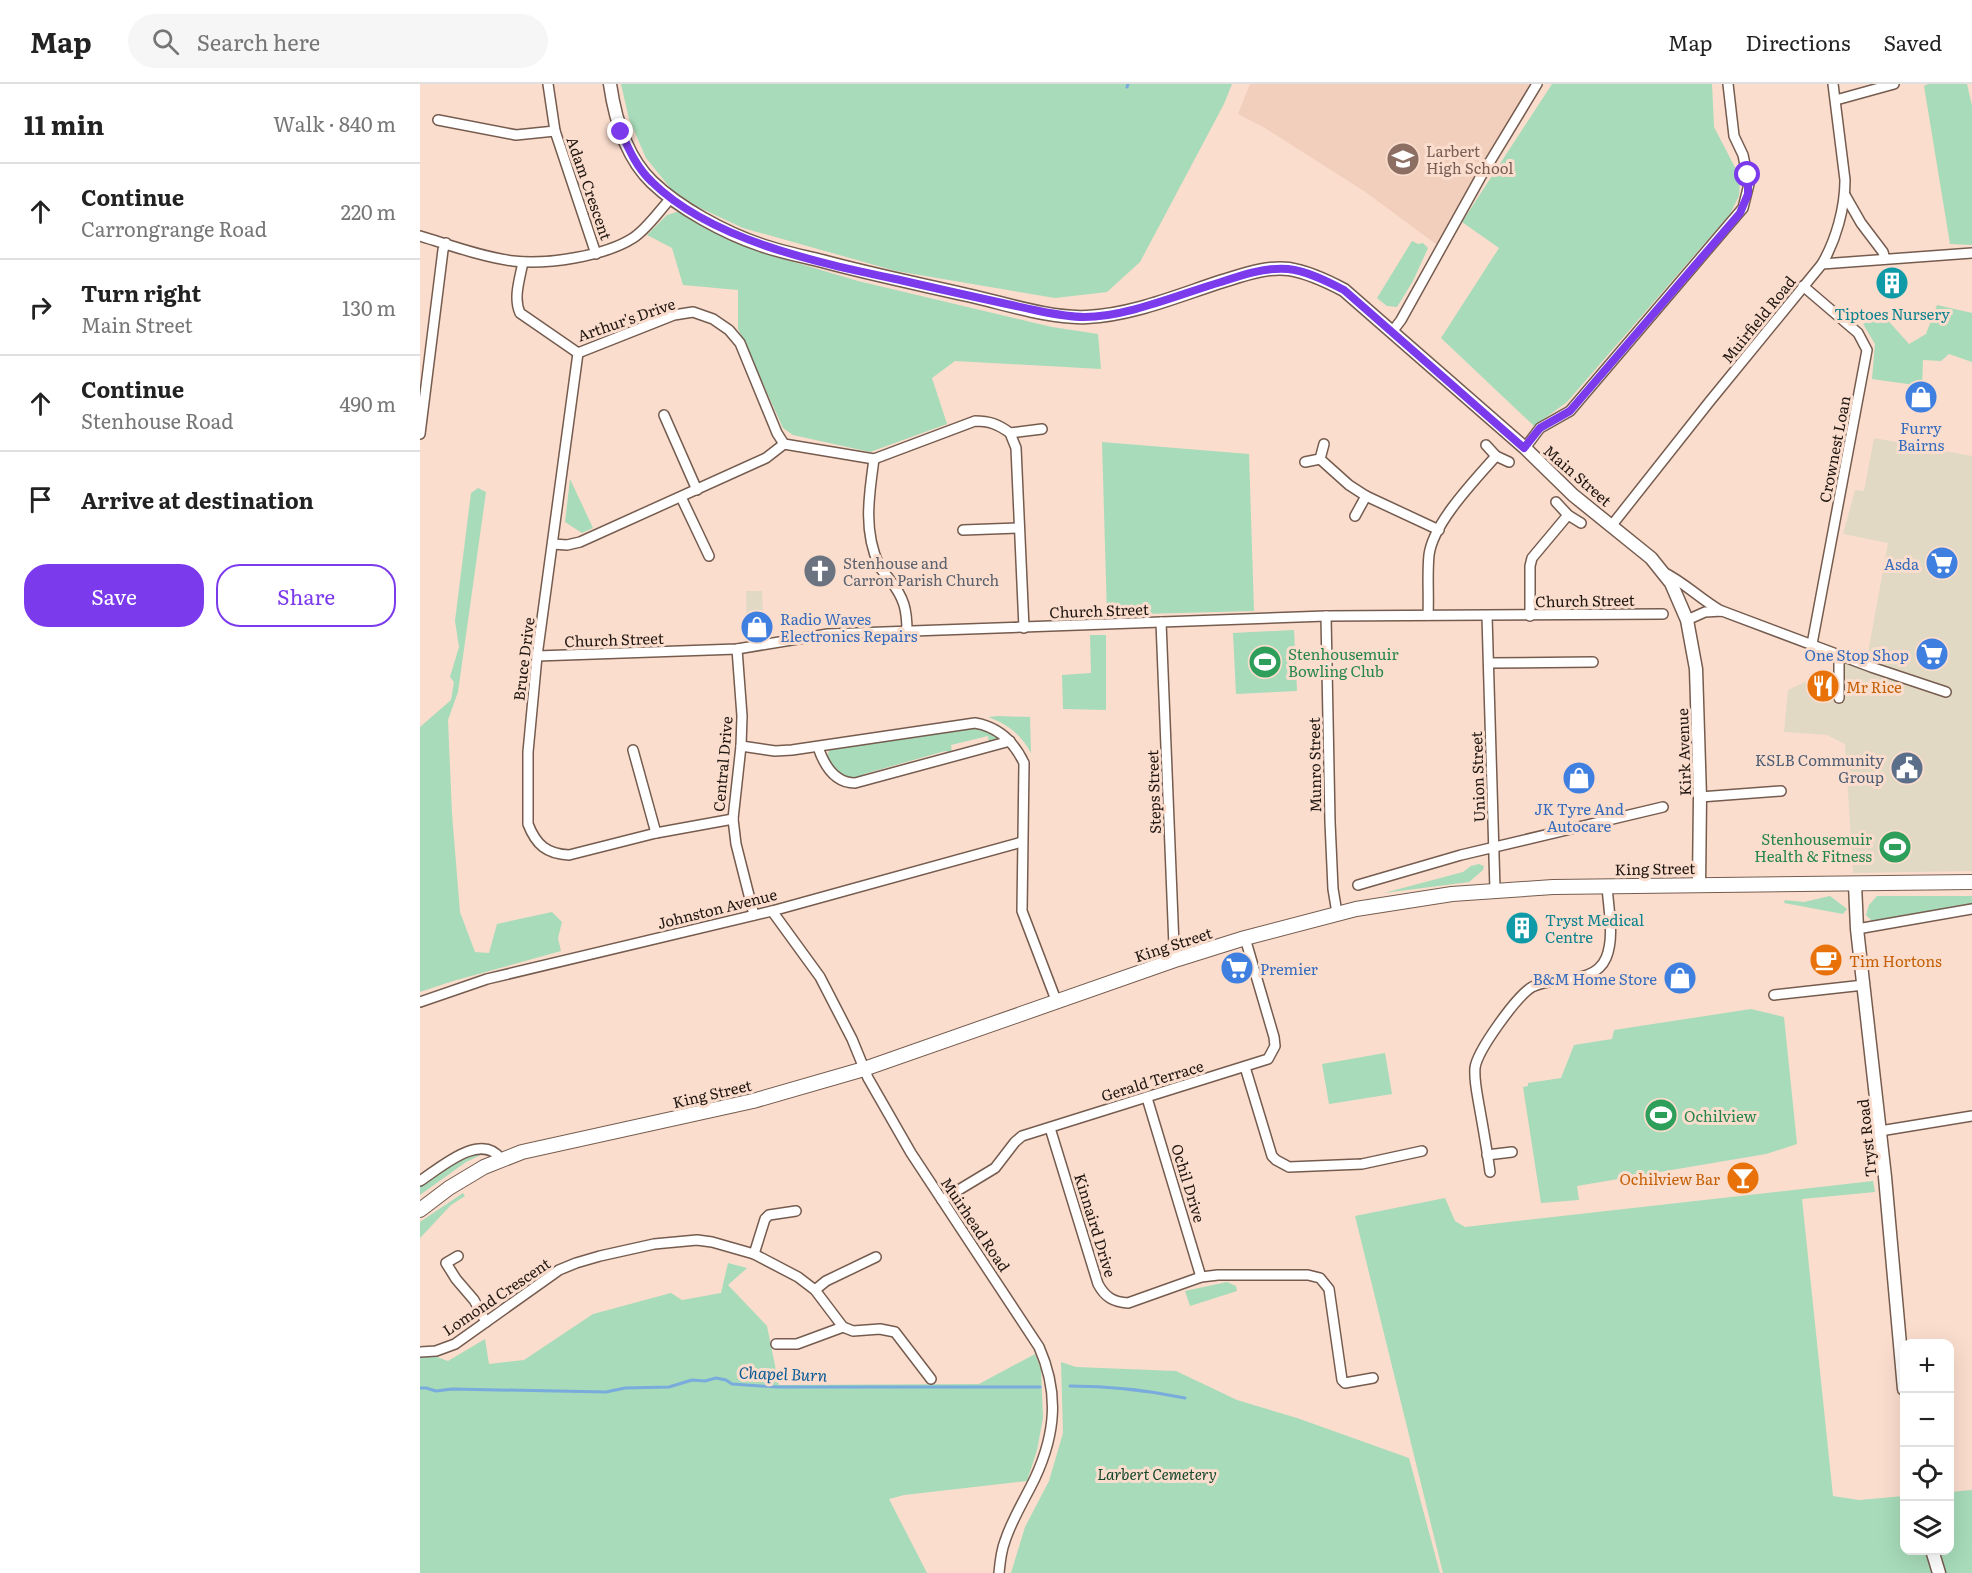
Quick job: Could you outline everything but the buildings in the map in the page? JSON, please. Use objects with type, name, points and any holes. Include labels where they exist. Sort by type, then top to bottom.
[{"type":"main road","name":"King Street","points":[[420,1210],[449,1188],[501,1159],[522,1152],[753,1101],[864,1069],[1178,959],[1245,938],[1336,914],[1404,901],[1495,890],[1607,885],[1972,882]]},
{"type":"street","name":"Adam Crescent","points":[[548,84],[555,131],[596,254]]},
{"type":"street","name":"Main Street","points":[[610,84],[613,108],[633,158],[652,183],[671,198],[729,231],[760,245],[860,272],[1067,316],[1103,316],[1247,274],[1281,269],[1300,272],[1331,283],[1344,290],[1524,448],[1574,495],[1651,558],[1663,572],[1687,620]]},
{"type":"street","points":[[1392,332],[1537,84]]},
{"type":"street","points":[[1524,448],[1540,428],[1570,411],[1743,208],[1749,184],[1743,155],[1734,136],[1728,84]]},
{"type":"street","name":"Muirfield Road","points":[[1612,525],[1822,264],[1834,236],[1845,195],[1833,84]]},
{"type":"street","points":[[1836,100],[1894,84]]},
{"type":"street","name":"Adam Crescent","points":[[438,120],[516,135],[555,131]]},
{"type":"street","points":[[1845,195],[1861,223],[1883,252],[1885,259]]},
{"type":"street","points":[[420,236],[523,262],[596,254],[616,248],[636,236],[671,198]]},
{"type":"street","points":[[420,434],[443,250],[446,243]]},
{"type":"street","points":[[1822,264],[1972,253]]},
{"type":"street","name":"Arthur's Drive","points":[[523,262],[517,298],[520,313],[578,353],[674,315],[693,312],[713,319],[729,330],[740,343],[777,433],[784,444]]},
{"type":"street","name":"Crownest Loan","points":[[1803,286],[1858,333],[1867,350],[1812,644]]},
{"type":"street","points":[[420,348],[431,349]]},
{"type":"street","name":"Bruce Drive","points":[[578,353],[537,656],[527,771],[528,824],[537,842],[549,852],[569,855],[656,833],[733,819]]},
{"type":"street","points":[[664,415],[697,490]]},
{"type":"street","points":[[553,544],[567,545],[580,542],[766,459],[784,444],[874,459],[975,421],[987,421],[1001,426],[1010,433],[1016,448],[1024,628]]},
{"type":"street","points":[[1010,433],[1042,429]]},
{"type":"street","points":[[1320,459],[1324,444]]},
{"type":"street","points":[[1486,445],[1496,456],[1509,462]]},
{"type":"street","points":[[1428,615],[1429,553],[1439,530],[1460,499],[1496,456]]},
{"type":"street","points":[[874,459],[867,516],[874,553],[880,568],[900,594],[907,610],[907,632]]},
{"type":"street","points":[[1305,462],[1320,459]]},
{"type":"street","points":[[1320,459],[1349,485],[1366,496],[1439,530]]},
{"type":"street","points":[[1356,516],[1366,496]]},
{"type":"street","points":[[681,497],[709,556]]},
{"type":"street","points":[[1556,502],[1568,515],[1581,523]]},
{"type":"street","points":[[1530,616],[1532,558],[1568,515]]},
{"type":"street","points":[[963,530],[1019,528]]},
{"type":"street","name":"Main Street","points":[[1663,572],[1676,578],[1699,597],[1722,611],[1946,692]]},
{"type":"street","points":[[1687,620],[1705,612],[1722,611]]},
{"type":"street","name":"Church Street","points":[[537,656],[737,649],[828,634],[1326,616],[1663,614]]},
{"type":"street","name":"Munro Street","points":[[1326,616],[1332,889],[1336,914]]},
{"type":"street","name":"Union Street","points":[[1487,616],[1495,890]]},
{"type":"street","name":"Kirk Avenue","points":[[1687,620],[1696,669],[1700,797],[1699,884]]},
{"type":"street","name":"Steps Street","points":[[1161,622],[1174,946],[1178,959]]},
{"type":"street","name":"Central Drive","points":[[737,649],[742,716],[733,819],[736,844],[754,915]]},
{"type":"street","points":[[1839,655],[1839,698]]},
{"type":"street","points":[[1489,663],[1593,662]]},
{"type":"street","points":[[741,746],[776,751],[818,747],[975,723],[988,725],[997,730],[1018,750],[1024,763],[1022,911],[1056,1000]]},
{"type":"street","points":[[818,747],[837,779],[842,782],[855,783],[1010,741]]},
{"type":"street","points":[[633,750],[656,833]]},
{"type":"street","points":[[1700,797],[1781,791]]},
{"type":"street","points":[[1358,885],[1494,847],[1663,807]]},
{"type":"street","name":"Johnston Avenue","points":[[420,1002],[487,979],[754,915],[1022,842]]},
{"type":"street","name":"Tryst Road","points":[[1855,884],[1857,929],[1900,1339]]},
{"type":"street","points":[[1490,1172],[1476,1084],[1477,1059],[1510,1011],[1532,988],[1541,984],[1580,978],[1595,970],[1605,960],[1609,945],[1607,885]]},
{"type":"street","points":[[1857,929],[1972,909]]},
{"type":"street","name":"Muirhead Road","points":[[772,910],[820,977],[852,1039],[864,1069],[911,1153],[1039,1347],[1048,1368],[1053,1407],[1048,1442],[1036,1476],[1004,1542],[999,1573]]},
{"type":"street","name":"Gerald Terrace","points":[[942,1200],[994,1168],[1018,1139],[1268,1059],[1275,1046],[1274,1037],[1245,938]]},
{"type":"street","points":[[1774,995],[1864,985]]},
{"type":"street","points":[[1245,1067],[1272,1156],[1282,1165],[1289,1167],[1362,1164],[1422,1151]]},
{"type":"street","name":"Ochil Drive","points":[[1147,1098],[1202,1277]]},
{"type":"street","points":[[1880,1131],[1972,1116]]},
{"type":"street","name":"Kinnaird Drive","points":[[1050,1128],[1098,1284],[1109,1298],[1128,1303],[1202,1277],[1218,1275],[1308,1275],[1320,1278],[1329,1289],[1342,1380],[1345,1383],[1373,1378]]},
{"type":"street","points":[[420,1181],[473,1149],[493,1149],[501,1159]]},
{"type":"street","points":[[1487,1155],[1512,1152]]},
{"type":"street","points":[[753,1254],[765,1219],[769,1215],[796,1211]]},
{"type":"street","name":"Lomond Crescent","points":[[420,1352],[436,1351],[455,1344],[560,1270],[576,1263],[654,1244],[697,1240],[753,1254],[780,1267],[815,1290],[843,1328]]},
{"type":"street","points":[[458,1256],[447,1263],[456,1279],[474,1300],[486,1322]]},
{"type":"street","points":[[815,1290],[826,1281],[865,1260],[876,1257]]},
{"type":"street","points":[[776,1344],[797,1344],[843,1328],[853,1331],[880,1329],[895,1332],[931,1379]]},
{"type":"street","points":[[915,1376],[924,1370]]},
{"type":"street","points":[[1933,1555],[1939,1573]]},
{"type":"shaded area","name":"Larbert High School","points":[[1250,84],[1537,84],[1440,247],[1364,191],[1265,128],[1238,114]]},
{"type":"shaded area","points":[[1874,438],[1972,456],[1972,871],[1853,873],[1845,744],[1827,735],[1784,732],[1788,690],[1807,681],[1838,681],[1838,655],[1867,658],[1888,543],[1843,534],[1855,490],[1864,491]]},
{"type":"shaded area","points":[[746,591],[762,591],[764,635],[747,637]]},
{"type":"green space","points":[[621,84],[1232,84],[1224,104],[1140,262],[1107,292],[1055,298],[896,271],[743,228],[696,206],[671,189],[646,158],[629,119]]},
{"type":"green space","points":[[1552,84],[1712,84],[1714,127],[1740,177],[1739,196],[1730,214],[1567,402],[1534,426],[1441,338],[1499,248],[1462,222]]},
{"type":"green space","points":[[1928,84],[1967,84],[1972,106],[1972,245],[1950,244],[1924,86]]},
{"type":"green space","points":[[680,211],[709,229],[757,251],[858,281],[1052,327],[1098,334],[1101,369],[955,361],[932,378],[947,424],[870,452],[793,435],[783,428],[738,329],[738,290],[683,285],[672,248],[647,235],[667,215]]},
{"type":"green space","points":[[1412,241],[1418,244],[1423,243],[1428,248],[1413,281],[1397,307],[1387,306],[1377,298]]},
{"type":"green space","points":[[1937,305],[1972,313],[1972,362],[1949,354],[1941,361],[1923,360],[1922,386],[1872,379],[1875,344],[1863,324],[1883,315],[1909,344],[1926,334]]},
{"type":"green space","points":[[1102,442],[1249,454],[1254,611],[1107,615]]},
{"type":"green space","points":[[570,479],[593,528],[582,533],[565,522]]},
{"type":"green space","points":[[478,488],[486,492],[458,692],[448,720],[452,814],[460,912],[475,952],[489,953],[497,924],[552,912],[562,922],[558,938],[561,951],[420,992],[420,727],[451,700],[454,682],[450,677],[459,647],[455,621],[471,493]]},
{"type":"green space","name":"Stenhousemuir Bowling Club","points":[[1294,630],[1297,691],[1236,694],[1233,633]]},
{"type":"green space","points":[[1090,635],[1106,635],[1106,710],[1063,709],[1062,675],[1091,673]]},
{"type":"green space","points":[[988,717],[1030,717],[1031,753],[1013,731]]},
{"type":"green space","points":[[972,727],[990,730],[1000,738],[989,744],[988,736],[951,745],[952,753],[945,751],[864,774],[861,779],[845,777],[833,767],[827,757],[829,751],[833,749]]},
{"type":"green space","points":[[1479,864],[1484,866],[1483,870],[1469,882],[1384,893],[1463,872]]},
{"type":"green space","points":[[1830,896],[1847,909],[1843,914],[1784,903],[1785,900],[1804,902]]},
{"type":"green space","points":[[1877,896],[1972,896],[1972,903],[1969,906],[1872,921],[1866,915],[1869,905]]},
{"type":"green space","name":"Ochilview","points":[[1751,1009],[1784,1017],[1797,1144],[1766,1154],[1577,1186],[1579,1200],[1541,1203],[1523,1087],[1528,1086],[1528,1083],[1561,1078],[1574,1045],[1612,1039],[1614,1030]]},
{"type":"green space","points":[[1385,1053],[1392,1094],[1329,1104],[1322,1064]]},
{"type":"green space","points":[[485,1153],[466,1162],[420,1195],[420,1184],[459,1160]]},
{"type":"green space","points":[[1873,1181],[1875,1192],[1802,1199],[1833,1496],[1859,1500],[1900,1496],[1900,1555],[1954,1555],[1954,1492],[1972,1490],[1972,1573],[1443,1573],[1355,1216],[1445,1198],[1455,1221],[1465,1227]]},
{"type":"green space","points":[[463,1193],[465,1196],[451,1205],[420,1238],[420,1222]]},
{"type":"green space","points":[[728,1263],[747,1268],[728,1285],[767,1326],[779,1385],[979,1384],[1035,1354],[1041,1369],[1043,1418],[1037,1450],[1027,1481],[904,1495],[889,1499],[927,1573],[420,1573],[420,1356],[434,1356],[448,1361],[485,1339],[489,1364],[524,1360],[593,1314],[671,1293],[682,1300],[721,1293]]},
{"type":"green space","points":[[1227,1282],[1236,1286],[1237,1291],[1190,1306],[1185,1291]]},
{"type":"green space","name":"Larbert Cemetery","points":[[1061,1362],[1076,1367],[1176,1371],[1237,1400],[1297,1418],[1409,1458],[1440,1573],[1011,1573],[1025,1527],[1049,1481],[1063,1433]]},
{"type":"waterway","name":"Chapel Burn","points":[[420,1388],[436,1391],[452,1389],[606,1392],[625,1388],[669,1387],[692,1380],[705,1381],[716,1378],[732,1384],[777,1387],[1040,1387]]},
{"type":"waterway","name":"Chapel Burn","points":[[1070,1386],[1128,1389],[1185,1398]]},
{"type":"place","name":"Larbert High School","points":[[1403,159]]},
{"type":"place","name":"Tiptoes Nursery","points":[[1892,283]]},
{"type":"place","name":"Furry Bairns","points":[[1921,397]]},
{"type":"place","name":"Asda","points":[[1942,563]]},
{"type":"place","name":"Stenhouse and Carron Parish Church","points":[[820,571]]},
{"type":"place","name":"Radio Waves Electronics Repairs","points":[[757,627]]},
{"type":"place","name":"One Stop Shop","points":[[1932,654]]},
{"type":"place","name":"Stenhousemuir Bowling Club","points":[[1265,662]]},
{"type":"place","name":"Mr Rice","points":[[1823,686]]},
{"type":"place","name":"KSLB Community Group","points":[[1907,768]]},
{"type":"place","name":"JK Tyre And Autocare","points":[[1579,778]]},
{"type":"place","name":"Stenhousemuir Health & Fitness","points":[[1895,847]]},
{"type":"place","name":"Tryst Medical Centre","points":[[1522,928]]},
{"type":"place","name":"Tim Hortons","points":[[1826,960]]},
{"type":"place","name":"Premier","points":[[1237,968]]},
{"type":"place","name":"B&M Home Store","points":[[1680,978]]},
{"type":"place","name":"Ochilview","points":[[1661,1115]]},
{"type":"place","name":"Ochilview Bar","points":[[1743,1178]]},
{"type":"route","points":[[621,132],[633,158],[652,183],[700,216],[760,245],[860,272],[1039,311],[1067,316],[1103,316],[1247,274],[1274,270],[1288,269],[1318,278],[1344,290],[1524,448],[1540,428],[1570,411],[1740,213],[1748,194],[1748,175]]}]
